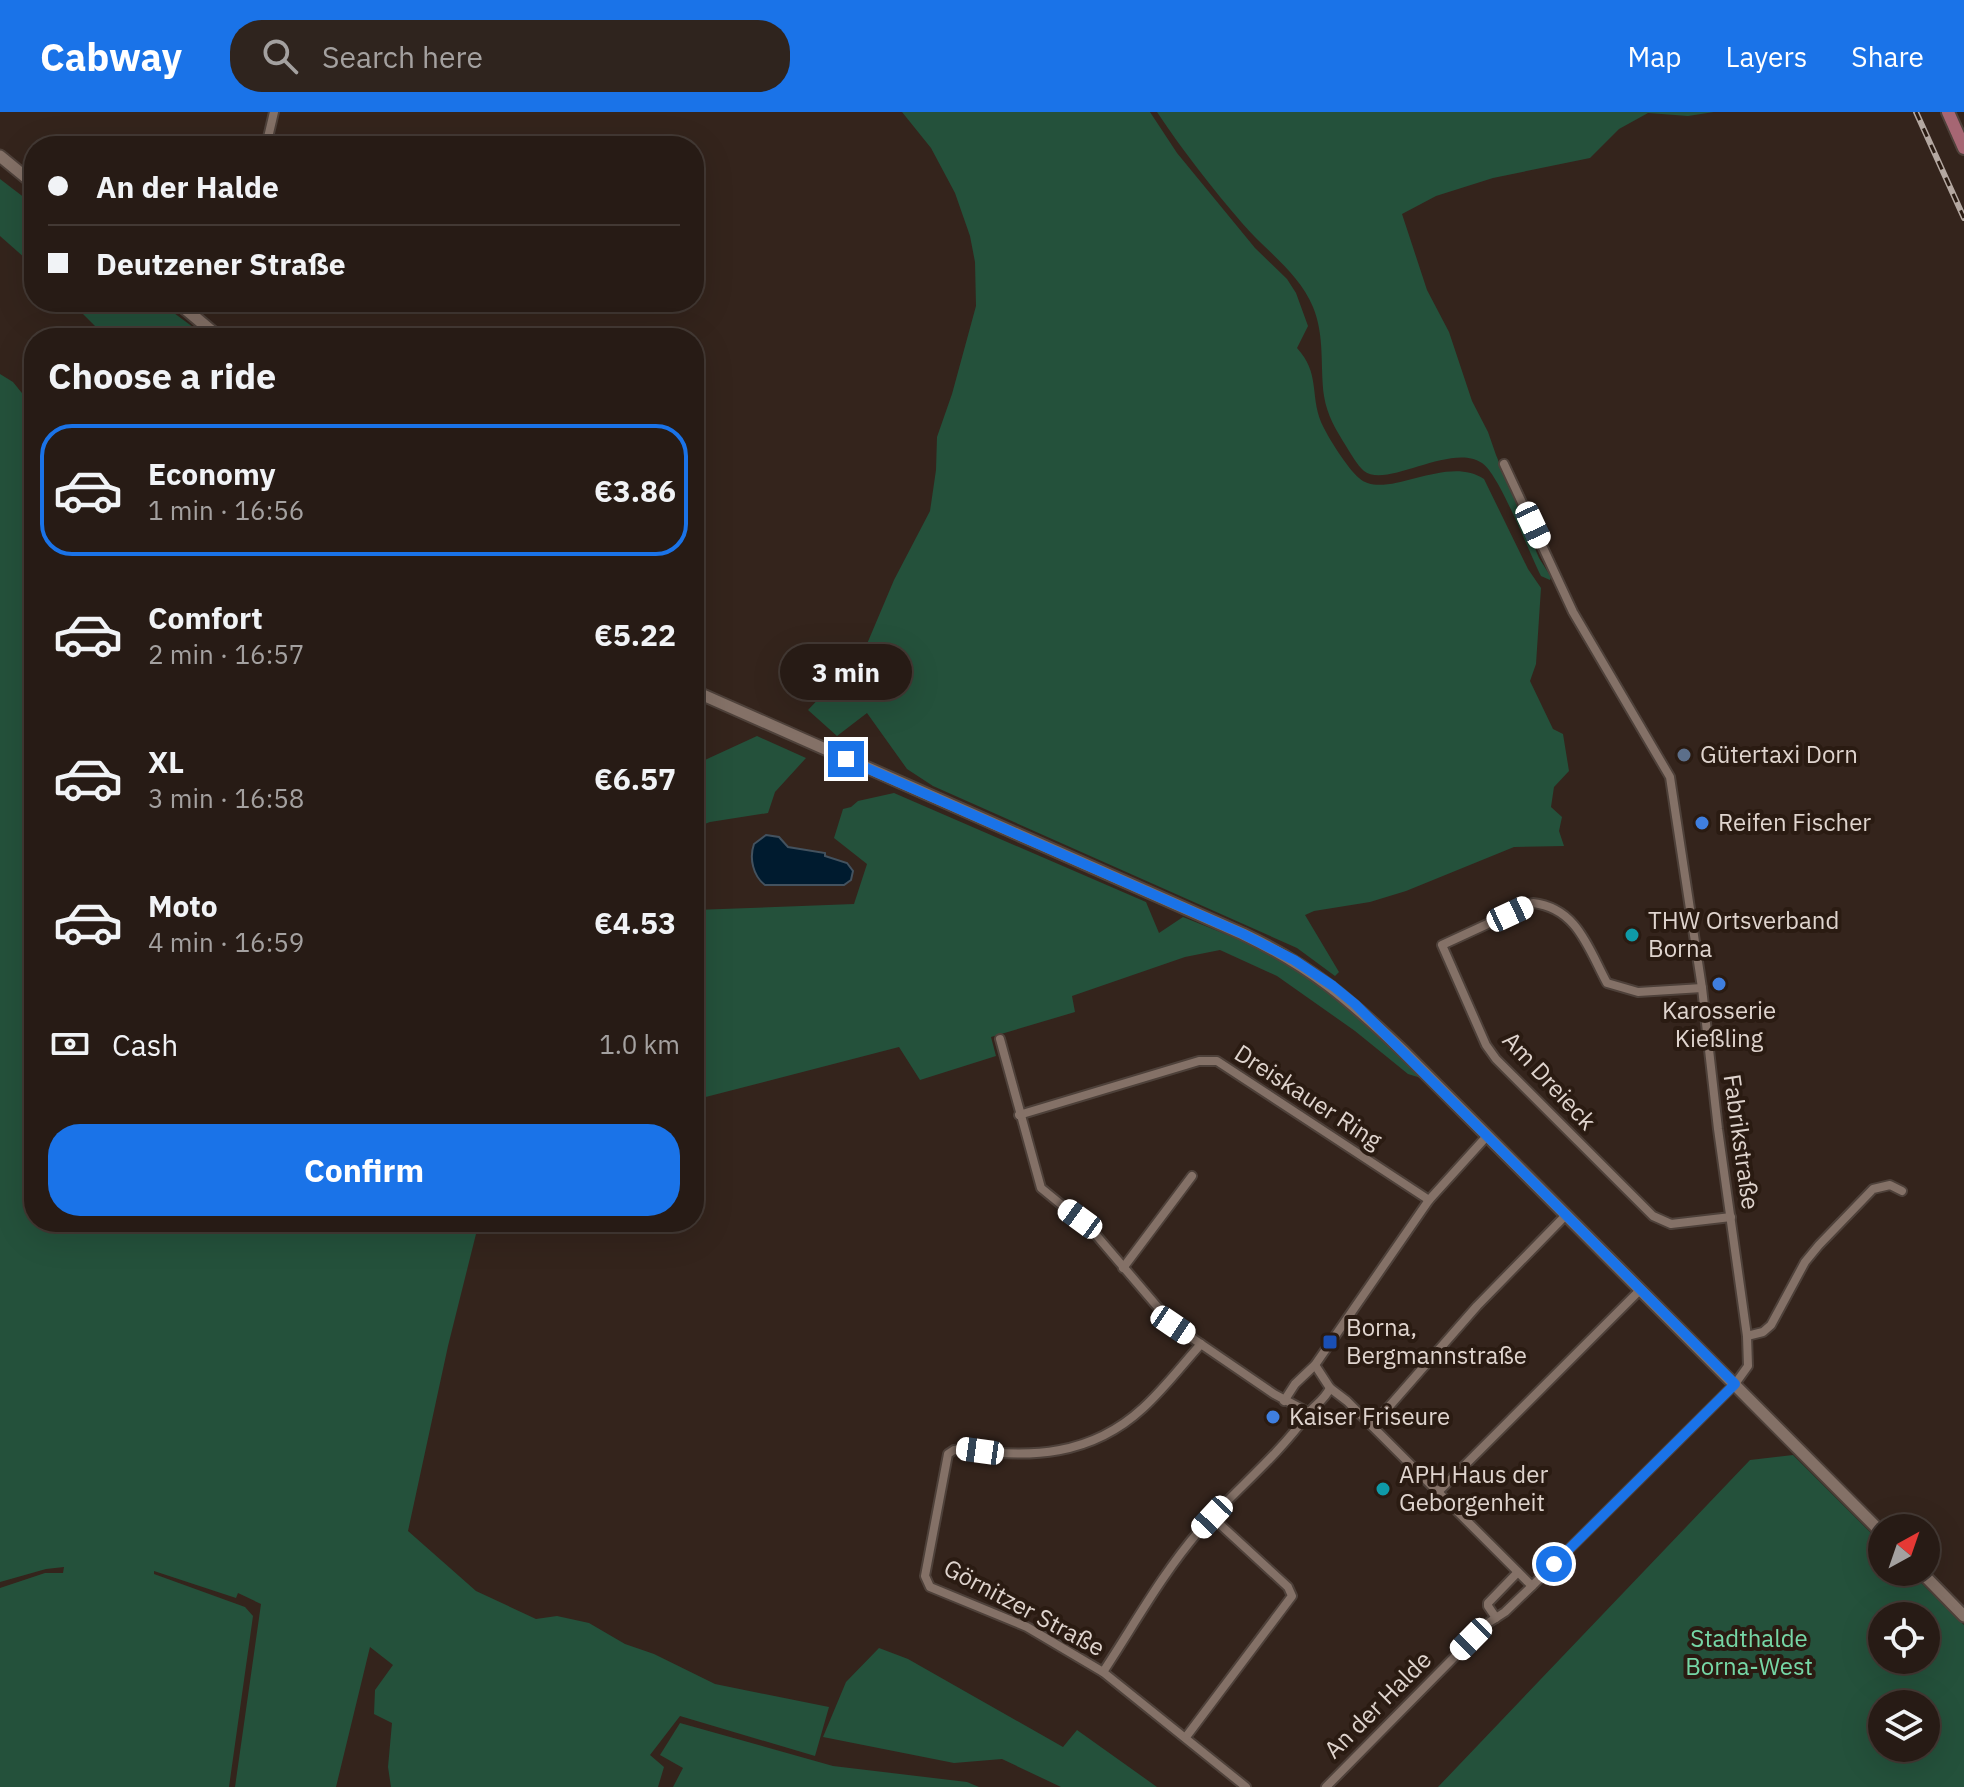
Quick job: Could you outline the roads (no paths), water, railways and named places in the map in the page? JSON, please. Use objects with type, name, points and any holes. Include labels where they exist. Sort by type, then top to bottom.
[{"type":"main road","points":[[1948,112],[1964,148]]},
{"type":"main road","points":[[0,156],[24,176]]},
{"type":"main road","points":[[189,312],[208,328]]},
{"type":"main road","points":[[704,695],[1275,949],[1333,986],[1355,1004],[1868,1519]]},
{"type":"main road","points":[[1937,1586],[1962,1609]]},
{"type":"street","points":[[268,136],[274,112]]},
{"type":"street","name":"Fabrikstraße","points":[[1504,464],[1573,612],[1670,777],[1702,988],[1747,1336],[1748,1366],[1735,1384]]},
{"type":"street","name":"Am Dreieck","points":[[1702,988],[1638,992],[1607,983],[1577,927],[1562,911],[1549,905],[1533,903],[1442,945],[1491,1052],[1653,1216],[1671,1224],[1731,1217]]},
{"type":"street","points":[[1000,1039],[1041,1188],[1091,1229],[1165,1318],[1284,1401],[1308,1412]]},
{"type":"street","name":"Dreiskauer Ring","points":[[1019,1115],[1199,1061],[1217,1061],[1429,1200]]},
{"type":"street","points":[[1284,1401],[1295,1384],[1315,1365],[1429,1200],[1487,1136]]},
{"type":"street","points":[[1123,1268],[1192,1176]]},
{"type":"street","points":[[1747,1336],[1763,1332],[1771,1325],[1805,1262],[1873,1189],[1890,1185],[1902,1191]]},
{"type":"street","points":[[1372,1426],[1477,1306],[1566,1215]]},
{"type":"street","points":[[1438,1492],[1640,1290]]},
{"type":"street","name":"Görnitzer Straße","points":[[1201,1344],[1144,1408],[1118,1428],[1098,1438],[1064,1450],[1021,1456],[958,1449],[948,1454],[925,1576],[930,1587],[1027,1627],[1103,1672],[1246,1787]]},
{"type":"street","points":[[1315,1365],[1330,1388],[1532,1586]]},
{"type":"street","name":"An der Halde","points":[[1326,1787],[1488,1623],[1532,1586],[1735,1384]]},
{"type":"street","points":[[1103,1672],[1179,1556],[1212,1517],[1297,1430],[1308,1412],[1326,1398],[1330,1388]]},
{"type":"street","points":[[1186,1737],[1292,1596],[1288,1587],[1212,1517]]},
{"type":"street","points":[[1496,1618],[1489,1610],[1488,1603],[1518,1572]]},
{"type":"water","points":[[766,835],[779,837],[788,847],[825,853],[825,856],[847,863],[853,871],[851,880],[844,885],[765,885],[755,872],[752,855],[754,844]]},
{"type":"railway","points":[[1916,112],[1964,218]]},
{"type":"place","name":"Gütertaxi Dorn","points":[[1684,755]]},
{"type":"place","name":"Reifen Fischer","points":[[1702,823]]},
{"type":"place","name":"THW Ortsverband Borna","points":[[1632,935]]},
{"type":"place","name":"Karosserie Kießling","points":[[1719,984]]},
{"type":"place","name":"Borna, Bergmannstraße","points":[[1330,1342]]},
{"type":"place","name":"Kaiser Friseure","points":[[1273,1417]]},
{"type":"place","name":"APH Haus der Geborgenheit","points":[[1383,1489]]},
{"type":"park label","name":"Stadthalde Borna-West","points":[[1749,1653]]}]
